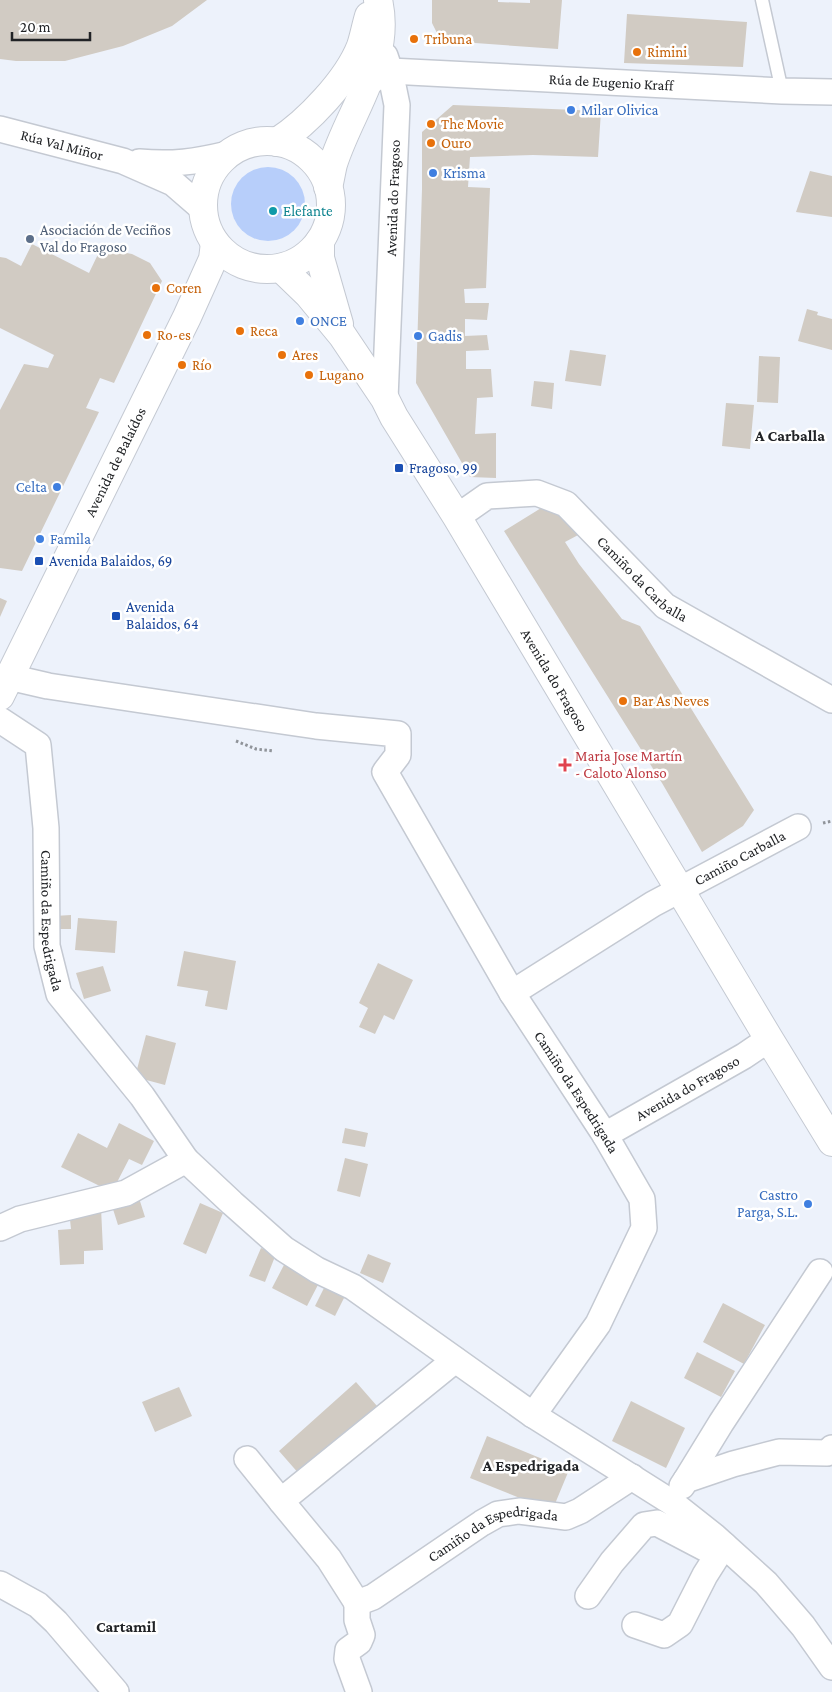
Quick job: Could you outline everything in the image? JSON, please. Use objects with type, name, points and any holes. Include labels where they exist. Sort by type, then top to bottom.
[{"type":"main road","points":[[277,142],[292,133],[308,118],[345,74],[360,48],[372,0]]},
{"type":"main road","name":"Avenida do Fragoso","points":[[378,0],[382,28],[380,44]]},
{"type":"main road","points":[[328,187],[334,164],[367,84],[380,44]]},
{"type":"main road","points":[[260,141],[277,142],[294,147],[309,157],[321,170],[328,187],[331,206],[328,224],[320,241],[309,253],[296,262],[281,268],[258,268],[237,262],[225,254],[215,243],[206,227],[203,209],[205,188],[214,169],[228,154],[243,146],[260,141]]},
{"type":"main road","points":[[320,241],[320,258],[342,335]]},
{"type":"main road","name":"Avenida de Balaídos","points":[[5,686],[187,317],[213,260],[215,243]]},
{"type":"main road","points":[[281,268],[309,295],[342,335]]},
{"type":"main road","name":"Avenida do Fragoso","points":[[342,335],[385,399],[394,417],[457,517],[832,1142]]},
{"type":"street","name":"Avenida do Fragoso","points":[[380,44],[390,71],[397,105],[385,399]]},
{"type":"street","name":"Rúa de Eugenio Kraff","points":[[390,71],[832,92]]},
{"type":"street","points":[[367,84],[390,71]]},
{"type":"street","name":"Rúa Val Miñor","points":[[0,129],[123,161]]},
{"type":"street","points":[[123,161],[164,165],[196,162],[228,154]]},
{"type":"street","points":[[123,161],[173,184],[203,209]]},
{"type":"street","name":"Camiño da Carballa","points":[[457,517],[487,496],[537,493],[566,504],[665,606],[832,700]]},
{"type":"street","name":"Avenida de Balaídos","points":[[5,686],[48,686],[316,726],[398,734],[398,755],[385,772]]},
{"type":"street","name":"Camiño da Espedrigada","points":[[0,720],[38,745],[46,828],[47,946],[59,994],[142,1096],[186,1160],[284,1249],[317,1270],[353,1287],[533,1415],[671,1502],[721,1550],[766,1583],[803,1626],[832,1667]]},
{"type":"street","name":"Camiño da Espedrigada","points":[[385,772],[512,993],[606,1135],[642,1199],[644,1228],[598,1324],[533,1415]]},
{"type":"street","name":"Camiño Carballa","points":[[512,993],[680,888],[798,827]]},
{"type":"street","name":"Avenida do Fragoso","points":[[606,1135],[744,1056],[769,1039]]},
{"type":"street","points":[[0,1228],[20,1219],[126,1193],[186,1160]]},
{"type":"street","points":[[671,1502],[720,1423],[820,1272]]},
{"type":"street","points":[[282,1501],[455,1360]]},
{"type":"street","points":[[686,1480],[733,1464],[779,1452],[827,1453],[832,1448]]},
{"type":"street","points":[[247,1459],[329,1559],[357,1603],[357,1620],[362,1636],[359,1642],[348,1650],[347,1659],[359,1692]]},
{"type":"street","name":"Camiño da Espedrigada","points":[[357,1603],[373,1597],[498,1514],[519,1511],[566,1517],[580,1511],[632,1477]]},
{"type":"street","name":"Camiño da Espedrigada","points":[[588,1596],[612,1562],[644,1524],[656,1524],[721,1550]]},
{"type":"street","points":[[635,1625],[664,1635],[680,1624],[705,1575],[721,1550]]},
{"type":"street","points":[[0,1584],[38,1605],[56,1622],[116,1692]]},
{"type":"lane","points":[[762,0],[782,91]]},
{"type":"shaded area","points":[[268,167],[289,173],[299,183],[305,204],[299,225],[289,235],[268,241],[247,235],[237,225],[231,204],[237,183],[247,173]]},
{"type":"building","points":[[0,0],[207,0],[172,26],[123,46],[65,61],[16,61],[0,59]]},
{"type":"building","points":[[432,0],[498,0],[498,2],[530,3],[530,0],[562,0],[558,49],[447,41],[437,33],[432,23]]},
{"type":"building","points":[[627,14],[747,22],[743,67],[624,63]]},
{"type":"building","points":[[453,105],[601,111],[598,157],[533,155],[470,157],[468,187],[490,188],[486,288],[464,289],[465,303],[489,303],[487,320],[465,319],[465,336],[487,335],[489,350],[466,351],[466,369],[491,369],[493,397],[477,398],[475,434],[496,433],[496,478],[470,477],[416,383],[422,132]]},
{"type":"building","points":[[810,171],[832,176],[832,217],[796,212]]},
{"type":"building","points":[[32,244],[89,273],[101,248],[132,254],[150,263],[162,281],[114,383],[100,378],[86,408],[99,412],[22,571],[0,568],[0,410],[24,364],[48,368],[54,355],[0,328],[0,257],[21,266]]},
{"type":"building","points":[[807,309],[818,312],[817,315],[832,319],[832,350],[798,341]]},
{"type":"building","points":[[570,350],[606,355],[601,386],[565,381]]},
{"type":"building","points":[[759,356],[780,357],[778,403],[757,402]]},
{"type":"building","points":[[534,381],[554,383],[552,409],[531,406]]},
{"type":"building","points":[[726,403],[754,405],[750,449],[722,446]]},
{"type":"building","points":[[546,505],[580,534],[565,542],[579,564],[622,619],[640,626],[754,810],[743,826],[702,852],[662,783],[504,531]]},
{"type":"building","points":[[0,598],[7,601],[0,617]]},
{"type":"building","points":[[71,915],[71,929],[54,929],[54,916]]},
{"type":"building","points":[[78,918],[117,921],[115,953],[75,950]]},
{"type":"building","points":[[184,951],[236,961],[227,1010],[205,1006],[208,991],[177,986]]},
{"type":"building","points":[[378,963],[413,980],[394,1020],[384,1015],[375,1034],[359,1027],[368,1008],[359,1003]]},
{"type":"building","points":[[103,966],[111,991],[84,999],[76,973]]},
{"type":"building","points":[[146,1035],[176,1043],[165,1085],[135,1077]]},
{"type":"building","points":[[119,1123],[154,1141],[142,1165],[129,1159],[112,1192],[61,1167],[78,1133],[107,1148]]},
{"type":"building","points":[[345,1128],[368,1133],[365,1147],[342,1143]]},
{"type":"building","points":[[345,1158],[368,1164],[360,1197],[337,1191]]},
{"type":"building","points":[[139,1198],[145,1217],[118,1225],[112,1206]]},
{"type":"building","points":[[200,1203],[223,1213],[206,1254],[183,1244]]},
{"type":"building","points":[[101,1208],[103,1250],[84,1251],[84,1264],[60,1265],[58,1230],[71,1229],[69,1210]]},
{"type":"building","points":[[261,1248],[276,1254],[265,1282],[249,1276]]},
{"type":"building","points":[[368,1254],[391,1263],[383,1283],[360,1273]]},
{"type":"building","points":[[285,1263],[320,1281],[307,1306],[272,1288]]},
{"type":"building","points":[[326,1284],[346,1294],[335,1316],[315,1306]]},
{"type":"building","points":[[723,1303],[765,1325],[744,1364],[703,1342]]},
{"type":"building","points":[[697,1352],[735,1371],[721,1397],[684,1378]]},
{"type":"building","points":[[356,1382],[377,1406],[300,1475],[279,1451]]},
{"type":"building","points":[[179,1387],[192,1416],[155,1432],[142,1402]]},
{"type":"building","points":[[631,1401],[685,1428],[666,1468],[612,1441]]},
{"type":"building","points":[[487,1436],[569,1470],[552,1511],[470,1478]]},
{"type":"place","name":"Tribuna","points":[[414,39]]},
{"type":"place","name":"Rimini","points":[[637,52]]},
{"type":"place","name":"Milar Olivica","points":[[571,110]]},
{"type":"place","name":"The Movie","points":[[431,124]]},
{"type":"place","name":"Ouro","points":[[431,143]]},
{"type":"place","name":"Krisma","points":[[433,173]]},
{"type":"place","name":"Elefante","points":[[273,211]]},
{"type":"place","name":"Asociación de Veciños Val do Fragoso","points":[[30,239]]},
{"type":"place","name":"Coren","points":[[156,288]]},
{"type":"place","name":"ONCE","points":[[300,321]]},
{"type":"place","name":"Reca","points":[[240,331]]},
{"type":"place","name":"Ro-es","points":[[147,335]]},
{"type":"place","name":"Gadis","points":[[418,336]]},
{"type":"place","name":"Ares","points":[[282,355]]},
{"type":"place","name":"Río","points":[[182,365]]},
{"type":"place","name":"Lugano","points":[[309,375]]},
{"type":"place","name":"Fragoso, 99","points":[[399,468]]},
{"type":"place","name":"Celta","points":[[57,487]]},
{"type":"place","name":"Famila","points":[[40,539]]},
{"type":"place","name":"Avenida Balaidos, 69","points":[[39,561]]},
{"type":"place","name":"Avenida Balaidos, 64","points":[[116,616]]},
{"type":"place","name":"Bar As Neves","points":[[623,701]]},
{"type":"place","name":"Maria Jose Martín - Caloto Alonso","points":[[565,765]]},
{"type":"place","name":"Castro Parga, S.L.","points":[[808,1204]]},
{"type":"district","name":"A Carballa","points":[[790,435]]},
{"type":"district","name":"A Espedrigada","points":[[531,1465]]},
{"type":"district","name":"Cartamil","points":[[126,1626]]}]
